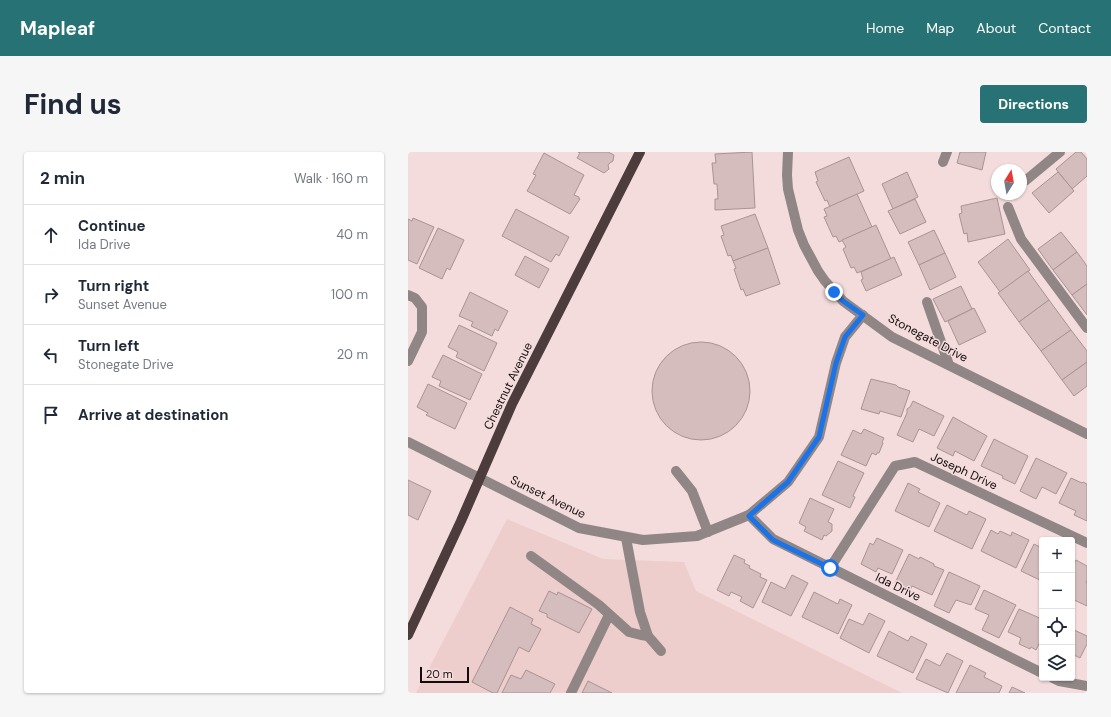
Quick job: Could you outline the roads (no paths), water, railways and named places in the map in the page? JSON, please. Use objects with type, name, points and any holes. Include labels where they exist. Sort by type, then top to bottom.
[{"type":"main road","name":"Chestnut Avenue","points":[[408,635],[480,478],[512,404],[640,152]]},
{"type":"street","name":"Stonegate Drive","points":[[788,152],[787,175],[791,203],[804,245],[818,271],[843,301],[892,337],[1087,434]]},
{"type":"street","points":[[943,162],[947,152]]},
{"type":"street","points":[[1027,179],[1060,152]]},
{"type":"street","points":[[1008,207],[1021,239],[1087,328]]},
{"type":"street","points":[[408,295],[415,298],[422,307],[422,332],[408,361]]},
{"type":"street","points":[[927,302],[949,365]]},
{"type":"street","name":"Sunset Avenue","points":[[408,442],[579,528],[626,538],[644,540],[697,536],[749,516],[788,482],[819,437],[836,363],[845,337],[863,315]]},
{"type":"street","name":"Joseph Drive","points":[[830,568],[895,466],[915,462],[1087,543]]},
{"type":"street","points":[[676,472],[692,491],[708,532]]},
{"type":"street","name":"Ida Drive","points":[[749,516],[773,540],[1039,672]]},
{"type":"street","points":[[626,538],[640,612],[648,636],[661,651]]},
{"type":"street","points":[[531,556],[599,605],[629,632],[641,636],[648,636]]},
{"type":"street","points":[[571,693],[610,615]]},
{"type":"street","points":[[1060,681],[1087,686]]}]
